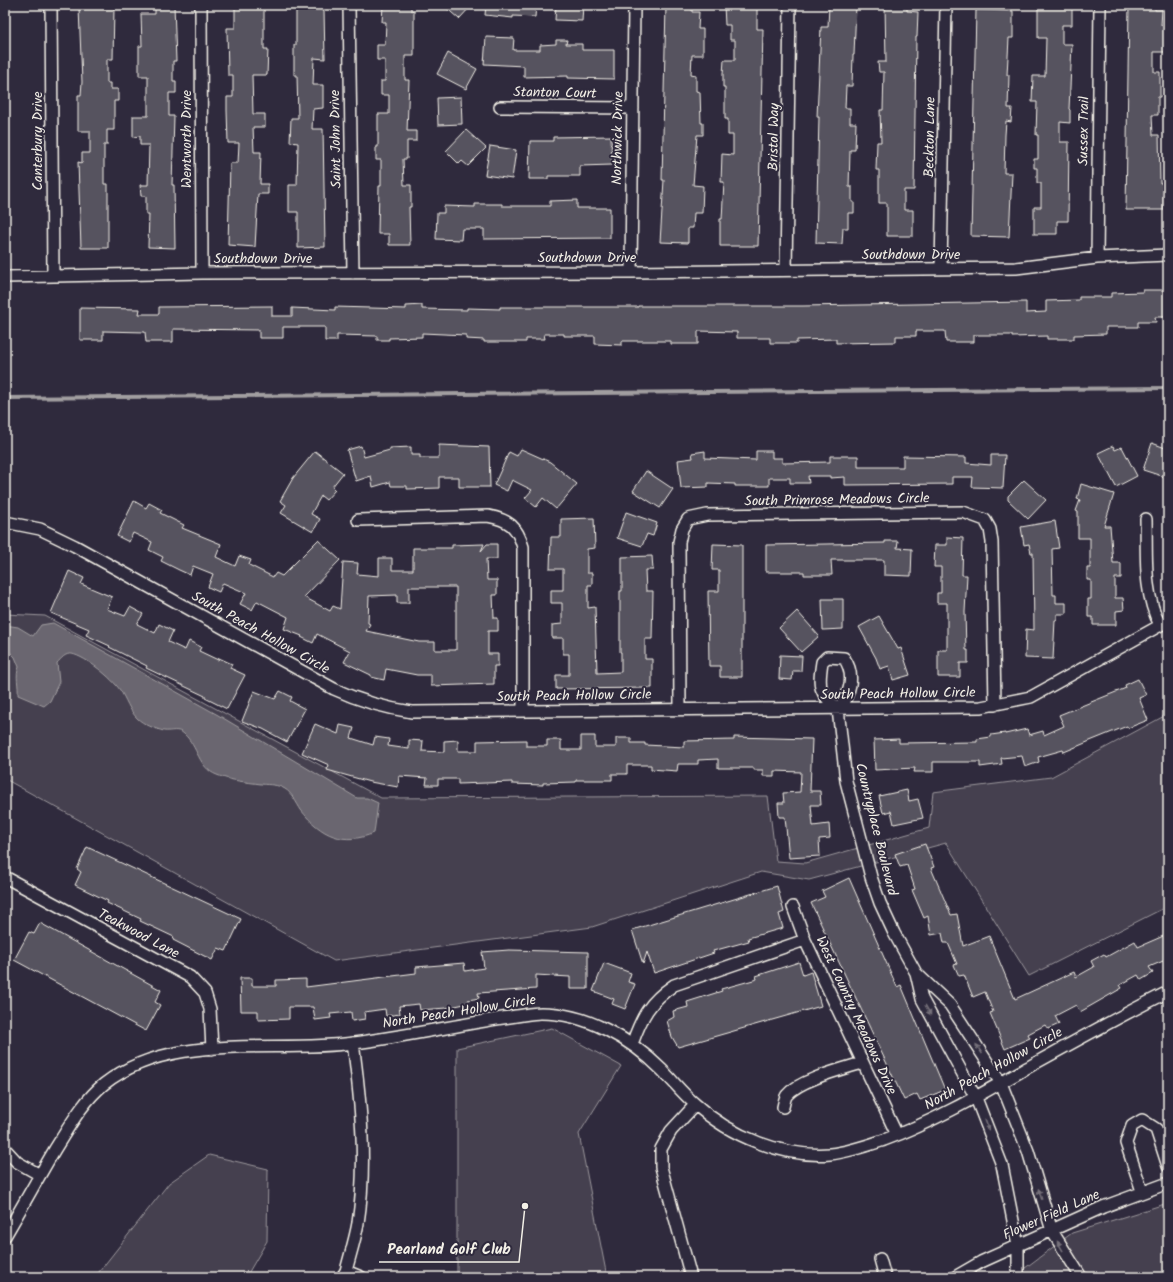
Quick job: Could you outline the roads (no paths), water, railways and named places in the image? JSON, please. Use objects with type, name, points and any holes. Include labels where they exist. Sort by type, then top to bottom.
[{"type":"street","name":"Canterbury Drive","points":[[52,5],[53,276]]},
{"type":"street","name":"Wentworth Drive","points":[[201,5],[202,273]]},
{"type":"street","name":"Saint John Drive","points":[[349,5],[353,273]]},
{"type":"street","name":"Northwick Drive","points":[[631,272],[634,5]]},
{"type":"street","name":"Bristol Way","points":[[786,270],[790,5]]},
{"type":"street","name":"Beckton Lane","points":[[942,269],[946,5]]},
{"type":"street","name":"Sussex Trail","points":[[1097,258],[1100,5]]},
{"type":"street","name":"Stanton Court","points":[[500,107],[633,108]]},
{"type":"street","name":"Southdown Drive","points":[[5,277],[202,273],[631,272],[1016,268],[1097,258],[1168,255]]},
{"type":"street","name":"South Primrose Meadows Circle","points":[[680,708],[678,542],[682,529],[688,520],[707,515],[963,512],[985,520],[990,529],[992,542],[995,705]]},
{"type":"street","points":[[358,520],[488,516],[500,519],[510,524],[520,534],[523,547],[523,711]]},
{"type":"street","points":[[1146,519],[1148,590],[1152,610],[1164,623]]},
{"type":"street","name":"South Peach Hollow Circle","points":[[5,522],[40,529],[68,542],[313,678],[364,702],[388,709],[412,712],[680,708],[838,709],[981,707],[1031,697],[1164,623]]},
{"type":"street","name":"Countryplace Boulevard","points":[[838,709],[846,781],[871,877],[894,933],[916,973],[922,999],[976,1098],[1002,1165],[1018,1246],[1018,1277]]},
{"type":"street","name":"Teakwood Lane","points":[[5,877],[190,977],[205,992],[210,1009],[212,1049]]},
{"type":"street","name":"West Country Meadows Drive","points":[[793,907],[805,940],[897,1135]]},
{"type":"street","points":[[632,1044],[646,1011],[657,997],[674,985],[805,940]]},
{"type":"street","name":"Countryplace Boulevard","points":[[916,973],[950,1005],[1001,1083],[1028,1151],[1052,1231],[1081,1277]]},
{"type":"street","name":"North Peach Hollow Circle","points":[[5,1236],[40,1175],[82,1108],[104,1084],[146,1060],[172,1053],[212,1049],[353,1043],[458,1025],[541,1013],[562,1015],[599,1025],[632,1044],[661,1069],[695,1105],[747,1139],[799,1152],[830,1154],[858,1149],[897,1135],[976,1098],[1118,1016],[1168,992]]},
{"type":"street","points":[[353,1043],[359,1086],[363,1168],[358,1223],[344,1274],[361,1277]]},
{"type":"street","points":[[784,1107],[787,1095],[800,1086],[823,1076],[862,1063]]},
{"type":"street","points":[[691,1277],[661,1167],[661,1149],[671,1131],[695,1105]]},
{"type":"street","points":[[1142,1191],[1126,1143],[1132,1126],[1142,1120],[1156,1129],[1168,1166]]},
{"type":"street","points":[[5,1150],[17,1162],[40,1175]]},
{"type":"street","name":"Flower Field Lane","points":[[955,1277],[974,1266],[1142,1191],[1168,1183]]},
{"type":"street","points":[[880,1259],[885,1277]]},
{"type":"waterway","points":[[5,398],[1168,388]]},
{"type":"place","name":"Pearland Golf Club","points":[[525,1206]]}]
